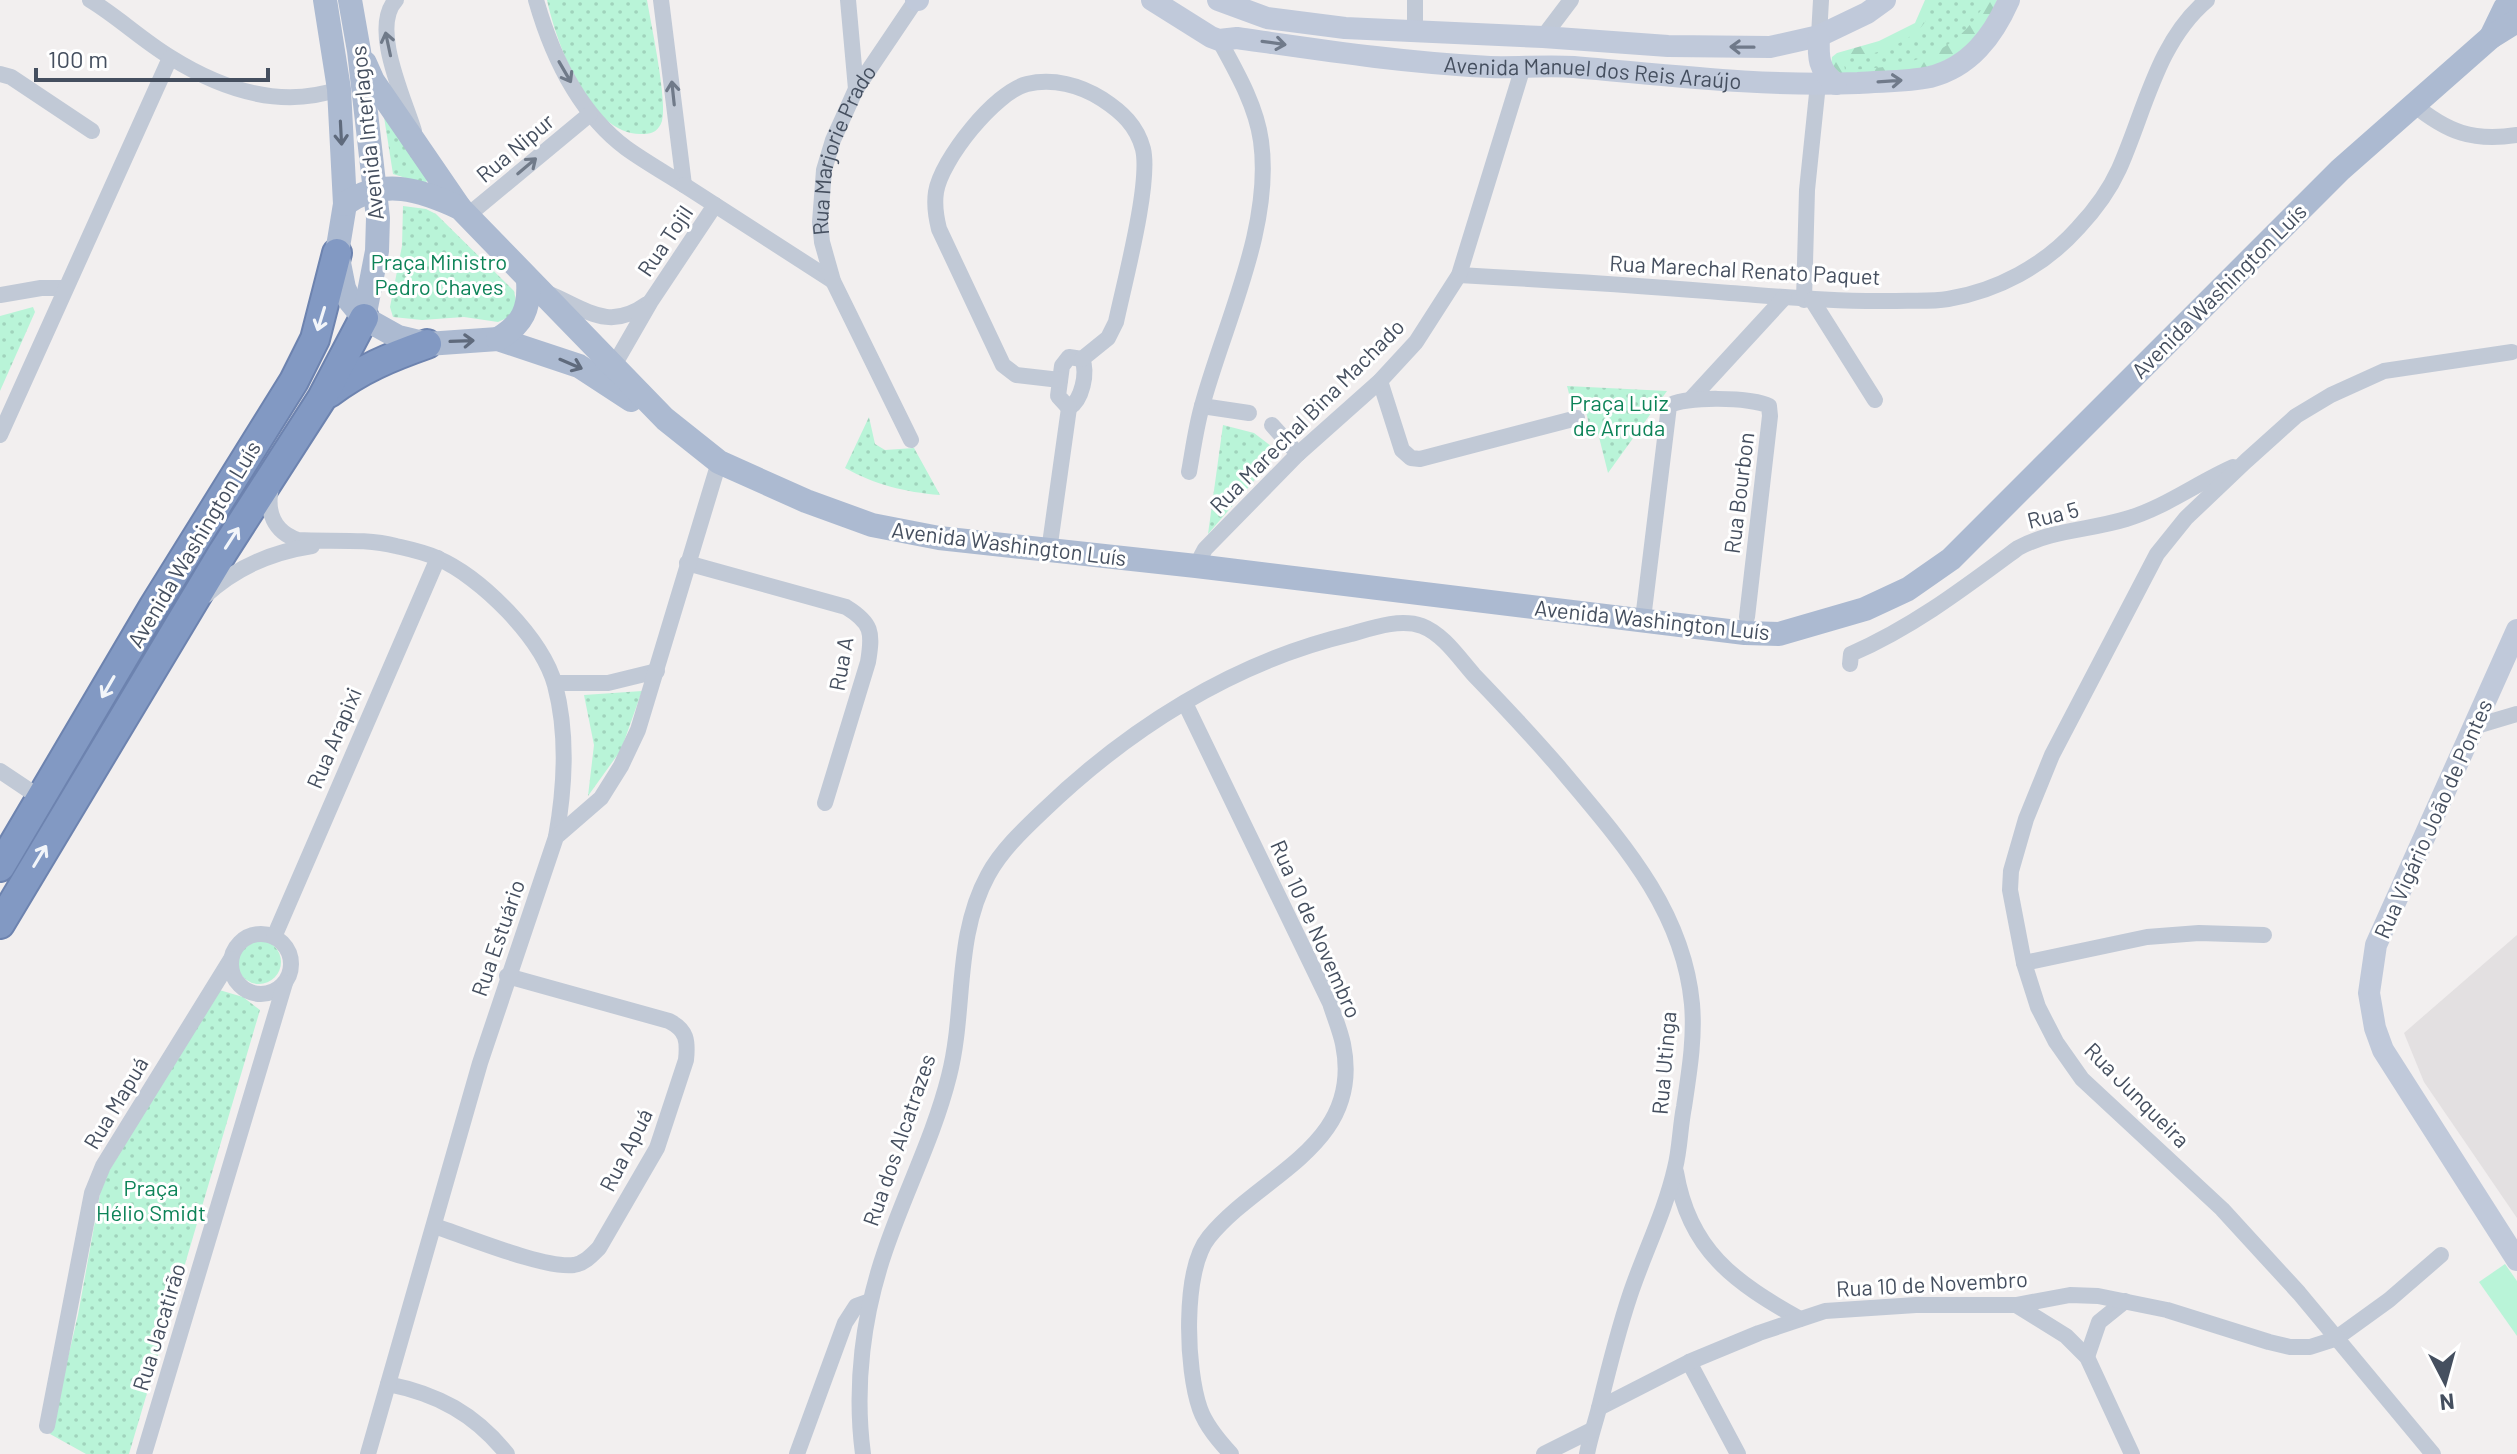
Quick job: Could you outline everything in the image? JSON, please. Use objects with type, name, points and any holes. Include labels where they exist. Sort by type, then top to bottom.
[{"type":"highway","name":"Avenida Washington Luís","points":[[0,867],[154,606],[294,381],[315,339],[337,253]]},
{"type":"highway","name":"Avenida Interlagos","points":[[322,398],[364,318]]},
{"type":"highway","points":[[322,398],[355,374],[427,344]]},
{"type":"highway","name":"Avenida Washington Luís","points":[[0,924],[186,613],[322,398]]},
{"type":"main road","name":"Avenida Interlagos","points":[[325,0],[339,89],[345,204]]},
{"type":"main road","name":"Avenida Interlagos","points":[[350,0],[375,189],[377,251],[364,318]]},
{"type":"main road","name":"Avenida Washington Luís","points":[[375,189],[420,192],[464,212],[665,419],[719,462],[806,501],[872,525],[939,538],[1745,633],[1779,634],[1865,609],[1908,589],[1951,559],[2340,170],[2422,111],[2491,37],[2509,7]]},
{"type":"main road","points":[[359,51],[373,81],[464,212]]},
{"type":"main road","points":[[345,204],[359,194],[375,189]]},
{"type":"main road","name":"Avenida Washington Luís","points":[[337,253],[345,204]]},
{"type":"main road","points":[[337,253],[344,288],[364,318],[398,337],[427,344]]},
{"type":"main road","points":[[498,339],[521,322],[527,312],[532,284]]},
{"type":"main road","name":"Avenida Washington Luís","points":[[427,344],[498,339],[579,366],[665,419]]},
{"type":"street","points":[[90,0],[170,58],[251,94],[291,99],[316,97],[339,89]]},
{"type":"street","points":[[396,0],[385,23],[386,40],[418,143]]},
{"type":"street","points":[[536,0],[559,65],[590,114],[624,147],[833,281]]},
{"type":"street","points":[[661,0],[684,185]]},
{"type":"street","points":[[848,0],[856,89]]},
{"type":"street","name":"Rua Marjorie Prado","points":[[911,440],[833,281],[820,222],[824,170],[833,140],[856,89],[917,0]]},
{"type":"street","name":"Avenida Manuel dos Reis Araújo","points":[[1152,0],[1219,40],[1237,38],[1378,58],[1523,67],[1561,66],[1703,79],[1827,84],[1930,77],[1952,68],[1973,55],[1985,42],[2009,0]]},
{"type":"street","name":"Avenida Manuel dos Reis Araújo","points":[[1218,0],[1267,18],[1345,28],[1668,46],[1770,47],[1819,36],[1867,13],[1885,0]]},
{"type":"street","points":[[1415,0],[1415,31]]},
{"type":"street","points":[[1543,37],[1571,0]]},
{"type":"street","points":[[1821,0],[1819,64],[1827,84],[1807,190],[1808,300],[1875,400]]},
{"type":"street","name":"Rua Marechal Renato Paquet","points":[[1459,275],[1808,300],[1945,300],[1976,293],[2008,281],[2044,259],[2077,230],[2108,190],[2166,51],[2189,16],[2207,0]]},
{"type":"street","points":[[1189,472],[1202,406],[1252,251],[1262,179],[1261,141],[1254,114],[1219,40]]},
{"type":"street","points":[[0,435],[170,58]]},
{"type":"street","name":"Rua Marechal Bina Machado","points":[[1196,566],[1205,549],[1298,454],[1380,381],[1416,342],[1459,275],[1523,67]]},
{"type":"street","points":[[0,74],[11,77],[92,131]]},
{"type":"street","points":[[1060,380],[1016,375],[1003,365],[939,229],[935,212],[936,190],[946,168],[989,108],[1026,84],[1053,82],[1091,92],[1121,111],[1136,131],[1144,151],[1144,180],[1116,322],[1108,338],[1082,359],[1066,358],[1058,396],[1069,408]]},
{"type":"street","points":[[2422,111],[2460,134],[2497,138],[2517,135]]},
{"type":"street","name":"Rua Nipur","points":[[464,212],[590,114]]},
{"type":"street","name":"Rua Tojil","points":[[613,367],[651,301],[715,205]]},
{"type":"street","name":"Rua Tojil","points":[[532,284],[600,317],[614,319],[636,312],[651,301]]},
{"type":"street","points":[[0,295],[41,288],[64,288]]},
{"type":"street","points":[[1644,611],[1666,415],[1672,403],[1691,399],[1784,298]]},
{"type":"street","name":"Rua Junqueira","points":[[2433,1454],[2299,1293],[2222,1209],[2082,1079],[2049,1031],[2024,963],[2010,890],[2011,871],[2026,819],[2052,755],[2157,554],[2186,518],[2296,416],[2359,381],[2384,371],[2512,352]]},
{"type":"street","points":[[1049,551],[1069,408],[1076,403],[1085,371],[1082,359]]},
{"type":"street","points":[[1380,381],[1402,450],[1411,458],[1420,459],[1577,418]]},
{"type":"street","name":"Rua Bourbon","points":[[1691,399],[1764,403],[1770,410],[1747,617]]},
{"type":"street","points":[[1202,406],[1249,413]]},
{"type":"street","points":[[1272,425],[1298,454]]},
{"type":"street","name":"Rua 5","points":[[1850,664],[1851,654],[1929,614],[2033,540],[2128,519],[2157,508],[2200,482],[2246,461]]},
{"type":"street","name":"Rua Estuário","points":[[368,1454],[470,1094],[556,837],[601,798],[638,730],[719,462]]},
{"type":"street","points":[[273,476],[270,513],[278,529],[298,540],[392,545],[438,558],[481,587],[514,616],[555,683],[564,771],[556,837]]},
{"type":"street","points":[[186,613],[215,586],[268,556],[334,543]]},
{"type":"street","name":"Rua Arapixi","points":[[274,937],[438,558]]},
{"type":"street","name":"Rua A","points":[[687,563],[846,607],[866,621],[872,639],[868,662],[825,803]]},
{"type":"street","name":"Rua dos Alcatrazes","points":[[863,1454],[859,1385],[870,1301],[885,1249],[949,1076],[973,910],[995,862],[1073,782],[1142,729],[1185,703],[1245,669],[1311,643],[1375,628],[1409,624]]},
{"type":"street","name":"Rua Utinga","points":[[1409,624],[1421,626],[1444,642],[1612,831],[1661,901],[1686,964],[1692,1004],[1690,1069],[1675,1168],[1631,1292],[1586,1453]]},
{"type":"street","name":"Rua Vigário João de Pontes","points":[[2517,630],[2376,945],[2369,993],[2375,1028],[2395,1073],[2517,1260]]},
{"type":"street","points":[[555,683],[608,683],[657,671]]},
{"type":"street","name":"Rua 10 de Novembro","points":[[1185,703],[1330,1003],[1343,1045],[1345,1073],[1340,1101],[1321,1139],[1231,1213],[1206,1239],[1199,1254],[1189,1328],[1190,1365],[1201,1410],[1231,1454]]},
{"type":"street","points":[[2473,727],[2517,714]]},
{"type":"street","points":[[0,771],[42,799]]},
{"type":"street","points":[[2024,963],[2147,937],[2199,933],[2264,935]]},
{"type":"street","points":[[265,934],[274,937],[282,942],[290,957],[290,974],[285,983],[268,993],[248,992],[234,978],[231,959],[234,950],[247,937],[265,934]]},
{"type":"street","name":"Rua Mapuá","points":[[47,1426],[92,1193],[103,1166],[231,959]]},
{"type":"street","name":"Rua Apuá","points":[[434,1226],[545,1261],[575,1265],[589,1259],[599,1248],[657,1148],[686,1060],[688,1045],[680,1026],[507,976]]},
{"type":"street","name":"Rua Jacatirão","points":[[144,1454],[285,983]]},
{"type":"street","points":[[1675,1168],[1680,1196],[1702,1244],[1723,1269],[1800,1319]]},
{"type":"street","name":"Rua 10 de Novembro","points":[[1599,1408],[1689,1362],[1825,1311],[1887,1306],[2016,1305],[2070,1295],[2125,1301],[2167,1310],[2290,1347],[2310,1347],[2335,1339],[2389,1300],[2441,1255]]},
{"type":"street","name":"Rua dos Alcatrazes","points":[[797,1454],[845,1323],[856,1306],[870,1301]]},
{"type":"street","points":[[2087,1357],[2099,1322],[2125,1301]]},
{"type":"street","points":[[2016,1305],[2066,1336],[2087,1357],[2132,1454]]},
{"type":"street","points":[[1689,1362],[1738,1454]]},
{"type":"street","points":[[388,1384],[419,1390],[445,1400],[470,1415],[507,1454]]},
{"type":"street","points":[[1544,1454],[1592,1430]]},
{"type":"shaded area","points":[[2517,935],[2517,1218],[2424,1082],[2404,1033]]},
{"type":"green space","points":[[547,0],[647,0],[663,98],[662,121],[655,131],[644,134],[625,131],[607,121],[592,104],[567,62]]},
{"type":"green space","points":[[1925,0],[1997,0],[1988,21],[1966,49],[1922,73],[1841,74],[1831,65],[1832,57],[1837,53],[1879,41],[1915,23]]},
{"type":"green space","points":[[1932,0],[1987,0],[1960,35],[1927,56],[1889,66],[1845,70],[1843,58],[1865,56],[1890,48],[1912,35],[1927,19]]},
{"type":"green space","points":[[384,117],[428,179],[425,184],[393,174]]},
{"type":"green space","name":"Praça Ministro Pedro Chaves","points":[[403,206],[426,209],[436,214],[514,291],[517,306],[507,318],[498,322],[464,317],[422,320],[393,317],[390,307],[402,246]]},
{"type":"green space","points":[[33,307],[35,312],[0,391],[0,316]]},
{"type":"green space","name":"Praça Luiz de Arruda","points":[[1567,386],[1667,391],[1608,473],[1597,429],[1589,425],[1584,402],[1572,405]]},
{"type":"green space","points":[[869,417],[875,444],[885,450],[914,448],[940,495],[891,487],[845,468]]},
{"type":"green space","points":[[1223,425],[1254,433],[1279,452],[1208,534]]},
{"type":"green space","points":[[642,691],[621,750],[588,796],[594,745],[584,695]]},
{"type":"green space","points":[[259,940],[275,946],[281,962],[275,978],[259,984],[243,978],[237,962],[243,946]]},
{"type":"green space","name":"Praça Hélio Smidt","points":[[216,989],[243,997],[260,1010],[129,1454],[86,1454],[50,1434],[78,1315],[102,1183]]},
{"type":"green space","points":[[2505,1264],[2517,1281],[2517,1336],[2479,1282]]}]
